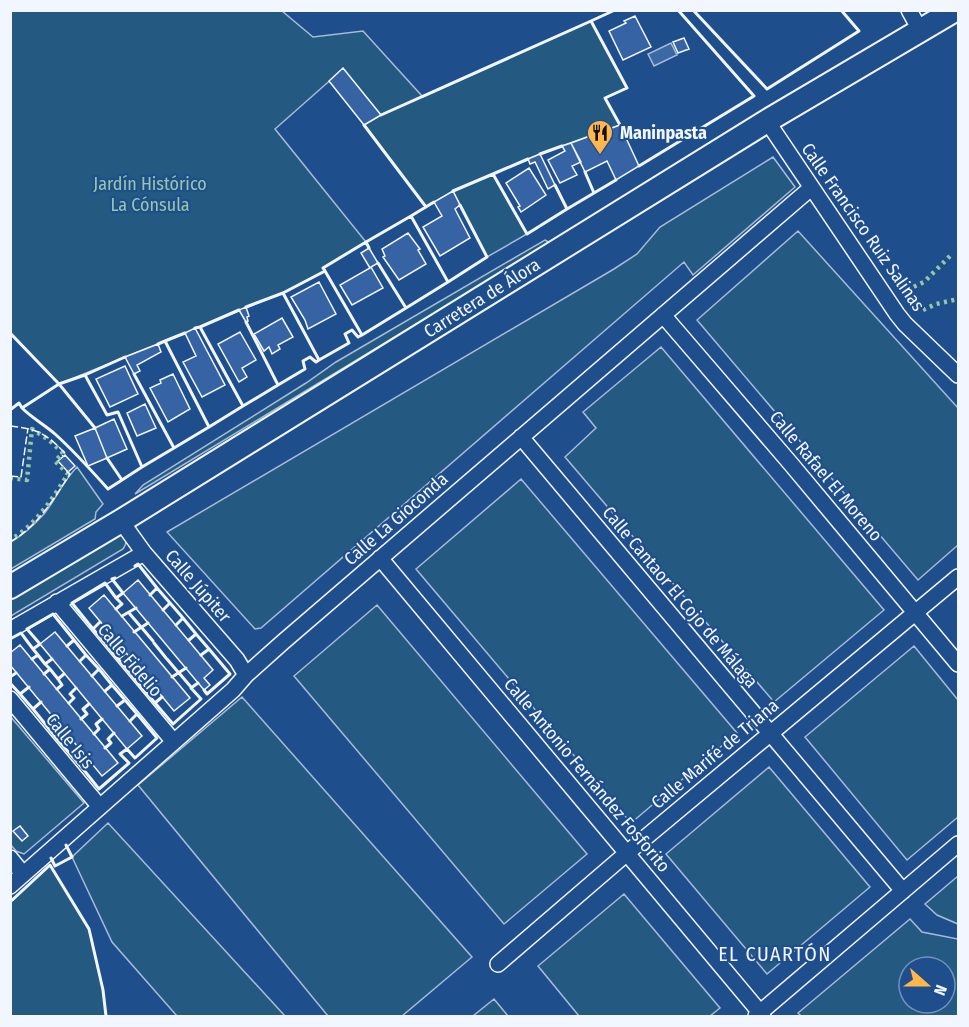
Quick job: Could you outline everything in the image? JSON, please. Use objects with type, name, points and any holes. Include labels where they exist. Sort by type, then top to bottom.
[{"type":"main road","name":"Carretera de Álora","points":[[10,587],[122,521],[767,121],[955,10]]},
{"type":"street","points":[[909,10],[921,32]]},
{"type":"street","name":"Calle Francisco Ruiz Salinas","points":[[767,121],[897,314],[958,375]]},
{"type":"street","name":"Calle La Gioconda","points":[[10,886],[380,558],[811,188]]},
{"type":"street","name":"Calle Rafael El Moreno","points":[[663,315],[958,664]]},
{"type":"street","name":"Calle Cantaor El Cojo de Málaga","points":[[520,437],[903,891]]},
{"type":"street","name":"Calle Júpiter","points":[[122,521],[144,553],[237,660],[246,675]]},
{"type":"street","points":[[10,630],[144,553]]},
{"type":"street","name":"Calle Antonio Fernández Fosforito","points":[[380,558],[760,1015]]},
{"type":"street","name":"Calle Marifé de Triana","points":[[498,964],[627,853],[958,577]]},
{"type":"street","name":"Calle Fidelio","points":[[57,602],[174,742]]},
{"type":"street","name":"Calle Isis","points":[[10,699],[100,807]]},
{"type":"street","points":[[760,1015],[958,844]]},
{"type":"street","points":[[10,858],[23,874]]},
{"type":"green space","name":"Jardín Histórico La Cónsula","points":[[11,11],[282,11],[313,37],[363,31],[423,97],[591,21],[627,88],[605,98],[620,125],[493,174],[527,234],[487,257],[453,191],[426,207],[364,125],[381,115],[343,69],[275,129],[366,242],[324,267],[325,271],[283,293],[59,384],[11,333]]},
{"type":"green space","points":[[773,157],[795,187],[693,275],[684,262],[261,628],[255,629],[167,532],[614,269],[637,254],[660,227]]},
{"type":"green space","points":[[798,231],[958,408],[958,545],[918,580],[697,320]]},
{"type":"green space","points":[[545,240],[550,243],[135,494],[143,485],[336,362]]},
{"type":"green space","points":[[661,347],[884,610],[774,702],[565,457],[596,428],[583,412]]},
{"type":"green space","points":[[77,467],[103,504],[96,512],[95,519],[11,569],[11,542],[44,514]]},
{"type":"green space","points":[[521,479],[737,733],[631,823],[416,569]]},
{"type":"green space","points":[[116,533],[123,534],[125,538],[126,543],[123,549],[11,616],[11,598]]},
{"type":"green space","points":[[377,605],[587,854],[504,924],[294,676]]},
{"type":"green space","points":[[914,646],[958,700],[958,817],[907,860],[805,737]]},
{"type":"green space","points":[[242,697],[472,957],[402,1016],[328,1016],[138,785]]},
{"type":"green space","points":[[10,716],[84,803],[24,854],[16,851],[11,845]]},
{"type":"green space","points":[[769,767],[870,887],[767,974],[666,854]]},
{"type":"green space","points":[[108,823],[285,1016],[177,1016],[112,942],[72,857]]},
{"type":"green space","points":[[50,865],[89,929],[103,990],[106,1016],[11,1016],[11,902]]},
{"type":"green space","points":[[958,876],[958,924],[937,915],[925,904]]},
{"type":"green space","points":[[624,894],[720,1008],[710,1016],[579,1016],[538,966]]},
{"type":"green space","points":[[910,919],[922,932],[958,939],[958,1016],[801,1016],[798,1013]]},
{"type":"green space","points":[[494,999],[508,1016],[473,1016]]},
{"type":"shaded area","points":[[671,43],[677,55],[654,66],[648,54]]},
{"type":"building","points":[[635,16],[651,47],[623,60],[609,31]]},
{"type":"building","points":[[684,38],[689,49],[678,53],[673,42]]},
{"type":"building","points":[[343,68],[381,115],[364,125],[329,81]]},
{"type":"building","points":[[620,125],[639,166],[616,180],[607,161],[585,172],[571,143]]},
{"type":"building","points":[[571,143],[581,162],[572,166],[577,175],[560,183],[548,160],[565,151],[562,146]]},
{"type":"building","points":[[540,154],[555,185],[548,189],[535,162],[530,164],[528,159]]},
{"type":"building","points":[[529,168],[546,195],[521,212],[518,207],[520,206],[506,183]]},
{"type":"building","points":[[453,191],[460,205],[455,209],[470,238],[440,256],[423,227],[442,216],[434,202]]},
{"type":"building","points":[[408,233],[420,249],[418,250],[426,264],[399,280],[383,257],[385,256],[382,249]]},
{"type":"building","points":[[369,248],[378,263],[371,267],[383,288],[352,305],[340,285],[370,268],[361,253]]},
{"type":"building","points":[[319,282],[336,314],[308,329],[291,297]]},
{"type":"building","points":[[246,307],[249,316],[246,322],[239,310]]},
{"type":"building","points":[[282,318],[293,337],[278,345],[280,349],[272,354],[269,347],[264,351],[254,334]]},
{"type":"building","points":[[195,328],[225,385],[202,397],[183,362],[196,356],[185,333]]},
{"type":"building","points":[[240,332],[256,360],[242,368],[247,377],[239,382],[218,344]]},
{"type":"building","points":[[158,344],[161,352],[137,365],[140,371],[134,374],[125,357]]},
{"type":"building","points":[[125,366],[138,394],[110,407],[96,379]]},
{"type":"building","points":[[173,374],[190,409],[168,422],[150,388]]},
{"type":"building","points":[[145,404],[156,428],[137,436],[127,413]]},
{"type":"building","points":[[114,419],[127,449],[107,458],[95,428]]},
{"type":"building","points":[[95,428],[107,458],[88,466],[75,436]]},
{"type":"building","points":[[65,455],[75,466],[68,472],[58,461]]},
{"type":"building","points":[[138,580],[213,670],[204,678],[210,685],[204,690],[123,593]]},
{"type":"building","points":[[104,595],[190,698],[174,711],[89,608]]},
{"type":"building","points":[[55,632],[142,736],[127,749],[40,644]]},
{"type":"building","points":[[20,645],[118,763],[102,776],[10,665],[10,653]]},
{"type":"building","points":[[20,826],[28,836],[22,841],[13,831]]},
{"type":"hedge","points":[[907,290],[924,282],[951,255]]},
{"type":"hedge","points":[[923,310],[936,304],[958,299]]},
{"type":"hedge","points":[[10,478],[27,480],[32,429],[63,453],[55,461],[68,474],[36,519],[10,540]]},
{"type":"fence","points":[[10,426],[41,433],[65,453],[62,456]]},
{"type":"fence","points":[[10,476],[21,477],[28,428]]},
{"type":"fence","points":[[10,542],[20,536],[44,512],[70,474],[66,471]]},
{"type":"wall","points":[[615,10],[591,21],[627,88],[605,98],[620,125]]},
{"type":"wall","points":[[639,166],[754,96],[678,10]]},
{"type":"wall","points":[[693,10],[767,89],[859,31],[841,10]]},
{"type":"wall","points":[[381,115],[591,21]]},
{"type":"wall","points":[[364,125],[426,207]]},
{"type":"wall","points":[[540,154],[562,146]]},
{"type":"wall","points":[[528,159],[493,174],[527,234],[567,209],[555,185]]},
{"type":"wall","points":[[567,209],[594,193],[585,172]]},
{"type":"wall","points":[[453,191],[493,174]]},
{"type":"wall","points":[[594,193],[616,180]]},
{"type":"wall","points":[[434,202],[411,216],[448,282],[487,257],[460,205]]},
{"type":"wall","points":[[366,242],[411,216]]},
{"type":"wall","points":[[325,271],[323,268],[366,242],[369,248]]},
{"type":"wall","points":[[362,335],[406,308],[378,263]]},
{"type":"wall","points":[[283,293],[325,271],[362,335],[358,337],[352,330],[345,334],[349,343],[319,360]]},
{"type":"wall","points":[[406,308],[448,282]]},
{"type":"wall","points":[[246,307],[283,293],[319,360],[316,362],[310,357],[303,361],[305,369],[278,385]]},
{"type":"wall","points":[[200,327],[239,310]]},
{"type":"wall","points":[[243,406],[278,385],[246,322]]},
{"type":"wall","points":[[195,328],[200,327],[243,406],[209,427]]},
{"type":"wall","points":[[10,333],[59,384],[85,375],[107,415],[118,412],[142,467],[122,480]]},
{"type":"wall","points":[[165,341],[185,333]]},
{"type":"wall","points":[[158,344],[165,341],[209,427],[174,448]]},
{"type":"wall","points":[[85,375],[125,357]]},
{"type":"wall","points":[[134,374],[174,448],[142,467]]},
{"type":"wall","points":[[95,428],[59,384],[22,408],[62,440],[108,489],[122,480],[107,458]]},
{"type":"wall","points":[[10,410],[19,403],[22,408]]},
{"type":"wall","points":[[135,566],[138,564],[157,588],[150,595]]},
{"type":"wall","points":[[93,629],[72,603],[105,583],[116,598],[123,593],[112,579],[115,578]]},
{"type":"wall","points":[[157,588],[170,603],[163,610]]},
{"type":"wall","points":[[116,598],[122,604],[116,609]]},
{"type":"wall","points":[[170,603],[183,618],[176,625]]},
{"type":"wall","points":[[122,616],[136,608]]},
{"type":"wall","points":[[129,613],[141,627]]},
{"type":"wall","points":[[10,639],[21,633],[33,649],[40,644],[27,629],[53,614],[74,640],[67,646]]},
{"type":"wall","points":[[183,618],[196,634],[189,640]]},
{"type":"wall","points":[[100,622],[93,629],[105,643]]},
{"type":"wall","points":[[134,632],[148,623]]},
{"type":"wall","points":[[142,628],[153,641]]},
{"type":"wall","points":[[196,634],[209,649],[201,655]]},
{"type":"wall","points":[[112,637],[105,643],[118,659]]},
{"type":"wall","points":[[74,640],[86,655],[80,661]]},
{"type":"wall","points":[[154,643],[166,658]]},
{"type":"wall","points":[[32,659],[38,655],[33,649]]},
{"type":"wall","points":[[204,690],[207,694],[230,674],[209,649]]},
{"type":"wall","points":[[125,653],[118,659],[130,673]]},
{"type":"wall","points":[[38,655],[45,664]]},
{"type":"wall","points":[[86,655],[99,669],[92,676]]},
{"type":"wall","points":[[44,674],[50,669],[45,664],[52,659]]},
{"type":"wall","points":[[167,659],[178,672]]},
{"type":"wall","points":[[138,667],[130,673],[143,689]]},
{"type":"wall","points":[[172,677],[186,668]]},
{"type":"wall","points":[[50,669],[58,679]]},
{"type":"wall","points":[[99,669],[112,685],[105,691]]},
{"type":"wall","points":[[10,677],[16,673]]},
{"type":"wall","points":[[179,673],[191,687]]},
{"type":"wall","points":[[57,689],[62,685],[58,679],[64,674]]},
{"type":"wall","points":[[10,683],[20,694]]},
{"type":"wall","points":[[150,683],[143,689],[155,703]]},
{"type":"wall","points":[[162,697],[155,703],[173,724],[201,699],[191,688],[198,683]]},
{"type":"wall","points":[[112,685],[125,700],[117,706]]},
{"type":"wall","points":[[29,687],[20,694],[33,709]]},
{"type":"wall","points":[[69,703],[74,698],[70,694],[76,688]]},
{"type":"wall","points":[[125,700],[137,714],[130,721]]},
{"type":"wall","points":[[41,702],[33,709],[46,725]]},
{"type":"wall","points":[[81,719],[87,714],[83,709],[89,704]]},
{"type":"wall","points":[[91,762],[83,769],[99,789],[129,763],[120,754],[127,749],[135,758],[157,738],[137,714]]},
{"type":"wall","points":[[54,718],[46,725],[57,739]]},
{"type":"wall","points":[[94,734],[99,729],[96,724],[102,719]]},
{"type":"wall","points":[[66,732],[57,739],[70,754]]},
{"type":"wall","points":[[105,748],[111,743],[108,739],[114,733]]},
{"type":"wall","points":[[78,747],[70,754],[83,769]]},
{"type":"wall","points":[[51,858],[55,866],[72,857],[66,845]]},
{"type":"wall","points":[[10,902],[50,865],[89,929],[103,990],[106,1016]]},
{"type":"place","name":"Maninpasta","points":[[600,156]]},
{"type":"district","name":"EL CUARTÓN","points":[[775,954]]}]
